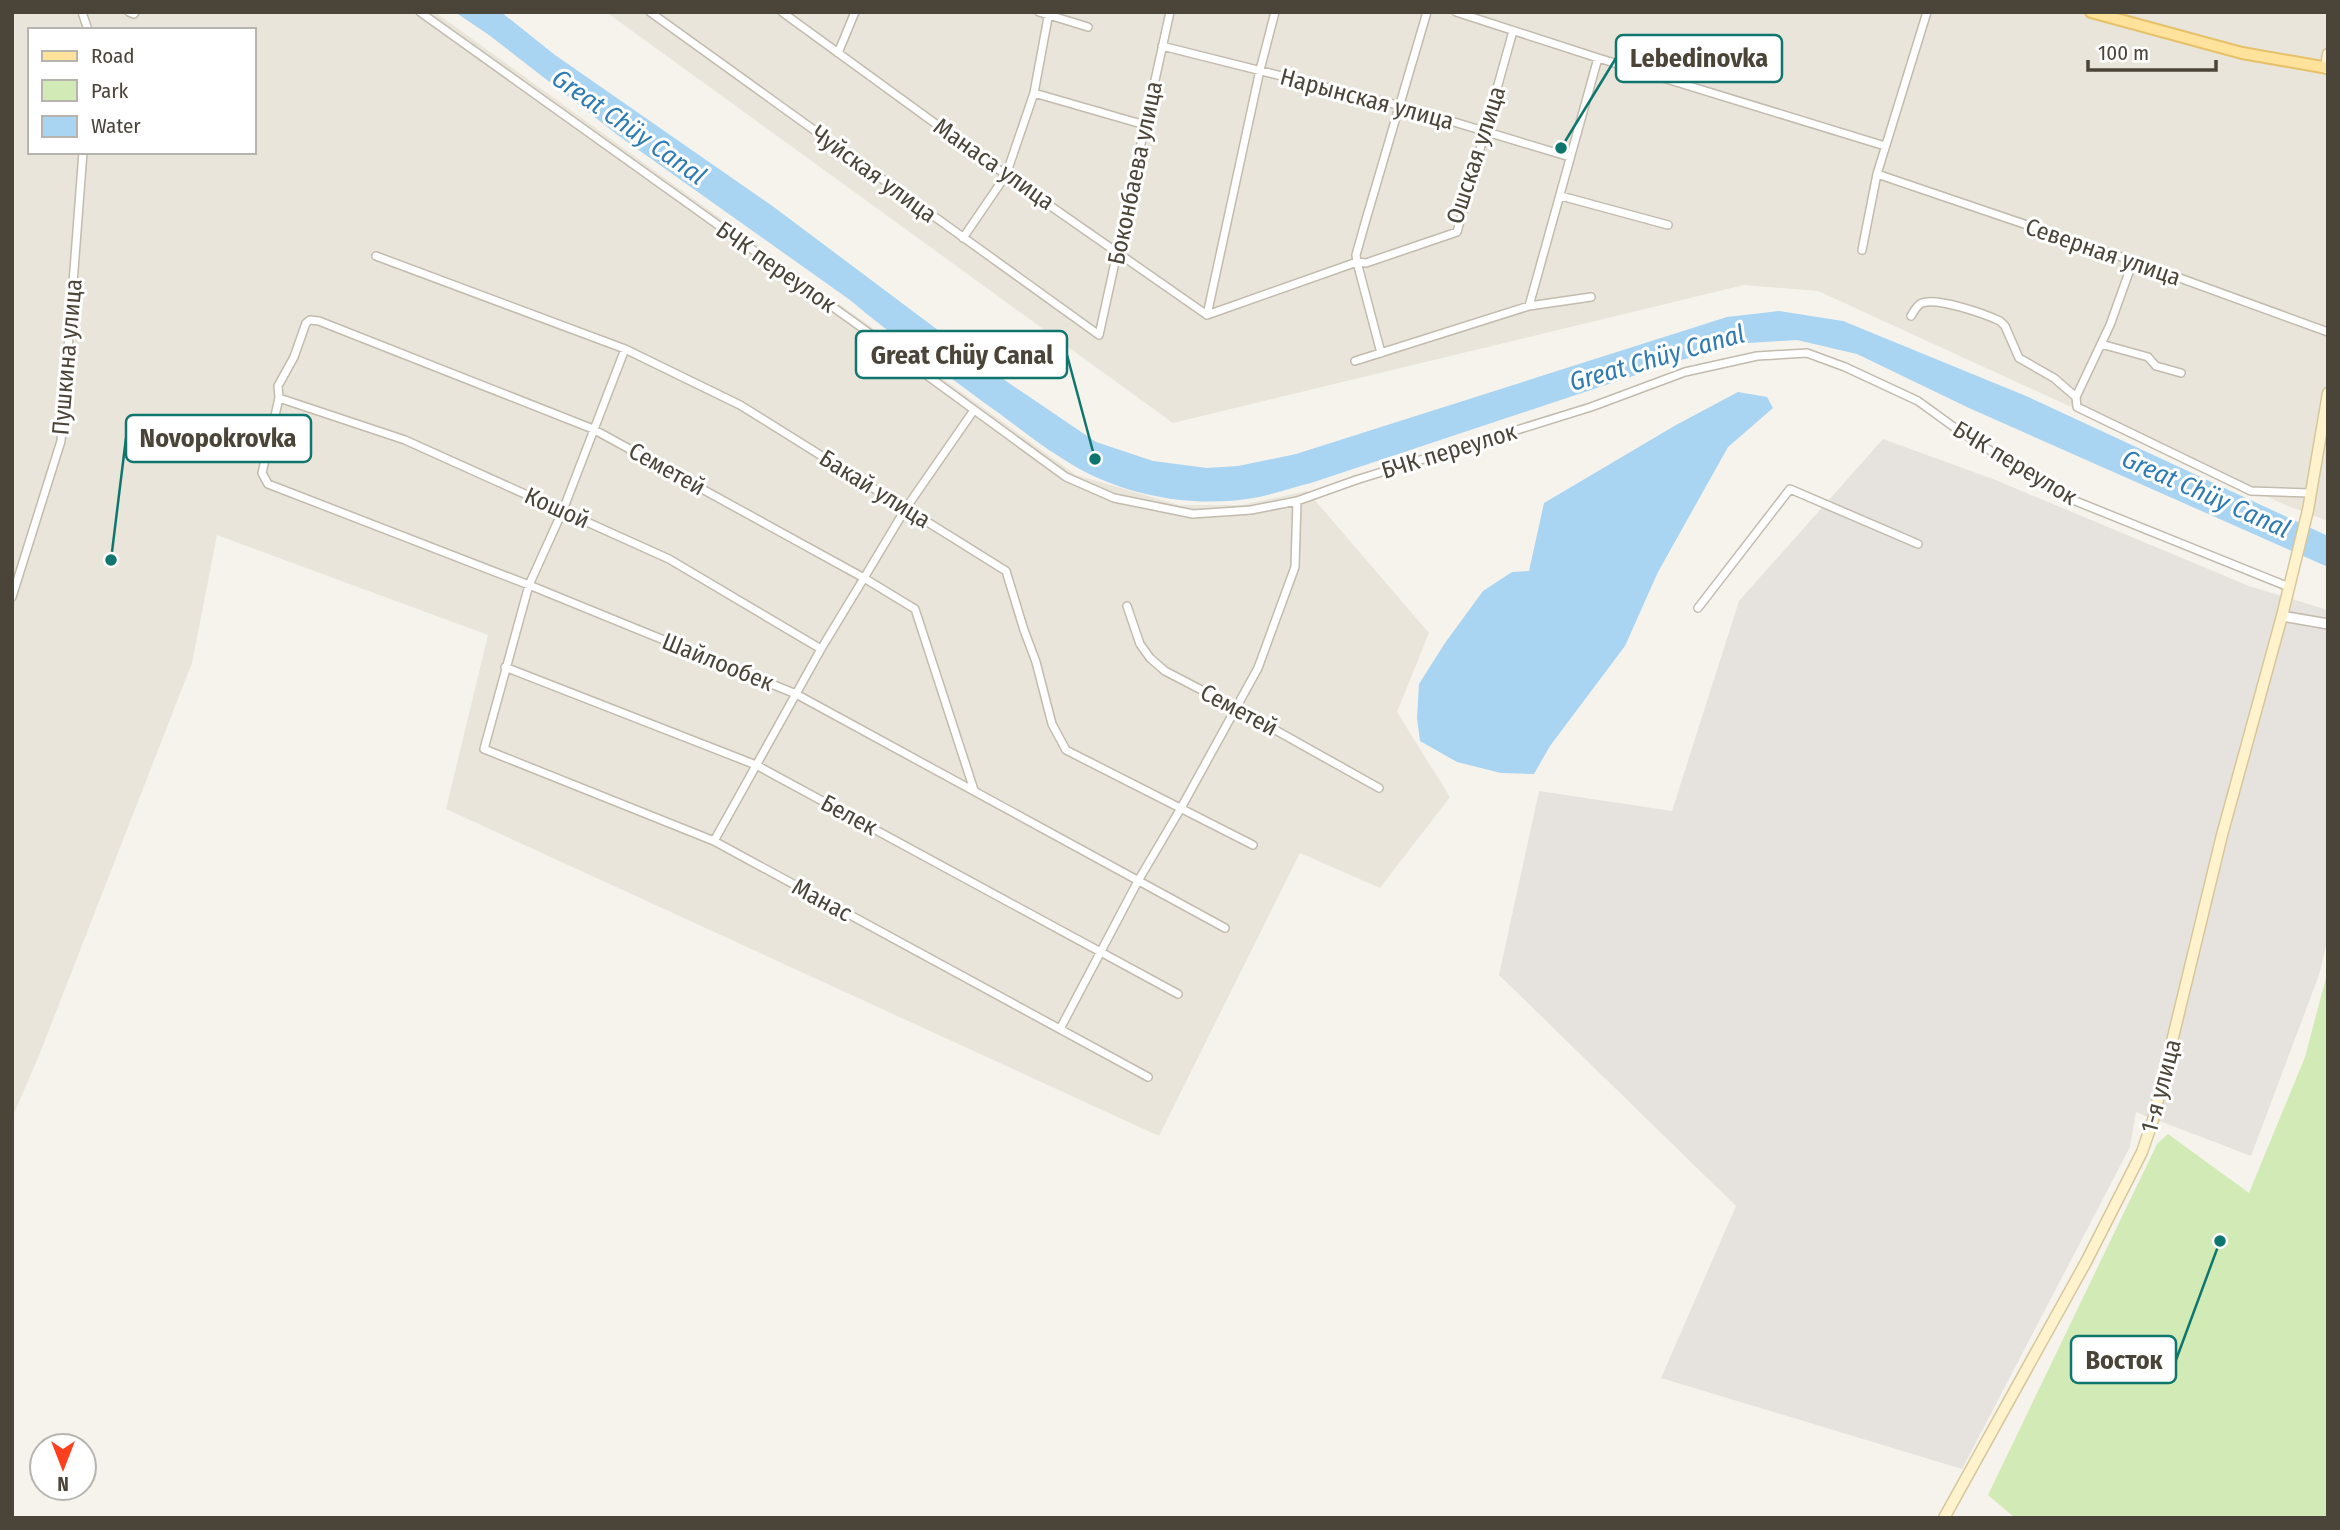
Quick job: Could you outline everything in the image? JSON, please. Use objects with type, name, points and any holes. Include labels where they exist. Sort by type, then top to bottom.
[{"type":"main road","points":[[2091,12],[2242,53],[2327,68],[2328,54]]},
{"type":"main road","name":"1-я улица","points":[[1944,1518],[2086,1262],[2142,1152],[2153,1120],[2222,835],[2308,510],[2328,393]]},
{"type":"street","name":"БЧК переулок","points":[[420,12],[1066,477],[1114,498],[1193,514],[1251,510],[1297,501],[1591,407],[1685,372],[1757,356],[1807,353],[1845,367],[1918,401],[2058,494],[2289,587]]},
{"type":"street","name":"Чуйская улица","points":[[650,12],[1099,335]]},
{"type":"street","name":"Манаса улица","points":[[782,12],[1006,175],[1119,251],[1207,315]]},
{"type":"street","points":[[838,53],[855,12]]},
{"type":"street","points":[[1039,12],[1088,27]]},
{"type":"street","name":"Боконбаева улица","points":[[1099,335],[1170,12]]},
{"type":"street","points":[[1207,315],[1275,12]]},
{"type":"street","points":[[1381,353],[1356,255],[1427,12]]},
{"type":"street","points":[[1456,12],[1885,146]]},
{"type":"street","points":[[1862,250],[1877,174],[1927,12]]},
{"type":"street","points":[[963,238],[1006,175],[1034,93],[1049,14]]},
{"type":"street","name":"Ошская улица","points":[[1357,262],[1366,263],[1457,232],[1513,31]]},
{"type":"street","name":"Нарынская улица","points":[[1162,46],[1401,106],[1570,157]]},
{"type":"street","points":[[1529,306],[1598,58]]},
{"type":"street","points":[[1034,93],[1145,125]]},
{"type":"street","name":"Пушкина улица","points":[[12,597],[61,441],[83,154]]},
{"type":"street","name":"Северная улица","points":[[1877,174],[2133,261],[2328,332]]},
{"type":"street","points":[[1560,196],[1668,225]]},
{"type":"street","name":"Бакай улица","points":[[376,256],[625,349],[740,405],[1006,571],[1037,662],[1052,724],[1066,750],[1253,845]]},
{"type":"street","points":[[2133,261],[2101,344],[2076,397],[2077,407],[2251,491],[2311,494]]},
{"type":"street","points":[[1207,315],[1357,262]]},
{"type":"street","points":[[1355,361],[1529,306],[1591,297]]},
{"type":"street","points":[[1912,316],[1919,305],[1927,302],[1964,308],[2000,321],[2005,326],[2019,358],[2054,378],[2076,397]]},
{"type":"street","name":"Семетей","points":[[279,398],[278,386],[300,345],[306,323],[314,320],[593,429],[864,578],[915,609],[974,790]]},
{"type":"street","points":[[2101,344],[2148,357],[2156,366],[2181,373]]},
{"type":"street","points":[[505,667],[529,585],[563,510],[625,349]]},
{"type":"street","name":"Кошой","points":[[279,398],[405,440],[669,559],[821,649]]},
{"type":"street","name":"Шайлообек","points":[[279,398],[262,473],[268,484],[529,585],[796,694],[1225,928]]},
{"type":"street","points":[[714,841],[821,649],[906,508],[974,410]]},
{"type":"street","points":[[1698,608],[1790,489],[1918,544]]},
{"type":"street","points":[[1060,1029],[1138,881],[1258,668],[1296,567],[1297,501]]},
{"type":"street","name":"Семетей","points":[[1127,606],[1140,644],[1164,671],[1379,788]]},
{"type":"street","points":[[2282,616],[2328,624]]},
{"type":"street","name":"Манас","points":[[505,667],[484,749],[714,841],[1148,1077]]},
{"type":"street","name":"Белек","points":[[505,667],[756,765],[1178,994]]},
{"type":"shaded area","points":[[12,12],[435,12],[1076,475],[1179,505],[1242,505],[1307,491],[1429,633],[1397,712],[1450,797],[1380,888],[1300,853],[1159,1136],[446,809],[488,635],[217,535],[192,663],[40,1053],[12,1118]]},
{"type":"shaded area","points":[[606,12],[2328,12],[2328,521],[2283,504],[1818,291],[1744,285],[1173,423]]},
{"type":"shaded area","points":[[1883,439],[1993,479],[2249,586],[2328,610],[2328,938],[2319,975],[2251,1156],[2136,1112],[2130,1147],[1962,1469],[1661,1378],[1736,1206],[1499,975],[1539,791],[1672,811],[1739,601]]},
{"type":"green space","points":[[2328,970],[2328,1518],[2015,1518],[1988,1495],[2157,1144],[2168,1134],[2249,1193],[2305,1057]]},
{"type":"water","points":[[455,12],[501,12],[555,55],[771,205],[1006,381],[1096,442],[1153,461],[1207,468],[1238,466],[1296,454],[1727,317],[1779,311],[1843,321],[2026,396],[2328,536],[2328,567],[1969,408],[1857,354],[1797,340],[1748,343],[1681,360],[1311,483],[1259,497],[1208,502],[1155,496],[1130,490],[1082,470],[1041,444],[850,300],[619,136],[489,35]]},
{"type":"water","points":[[1738,392],[1767,397],[1773,408],[1728,447],[1658,572],[1625,646],[1550,746],[1534,774],[1501,773],[1457,762],[1420,741],[1417,718],[1419,684],[1483,591],[1512,572],[1529,571],[1544,503],[1676,425]]},
{"type":"place","name":"Lebedinovka","points":[[1561,148]]},
{"type":"place","name":"Great Chüy Canal","points":[[1095,459]]},
{"type":"place","name":"Novopokrovka","points":[[111,560]]},
{"type":"place","name":"Восток","points":[[2220,1241]]}]
